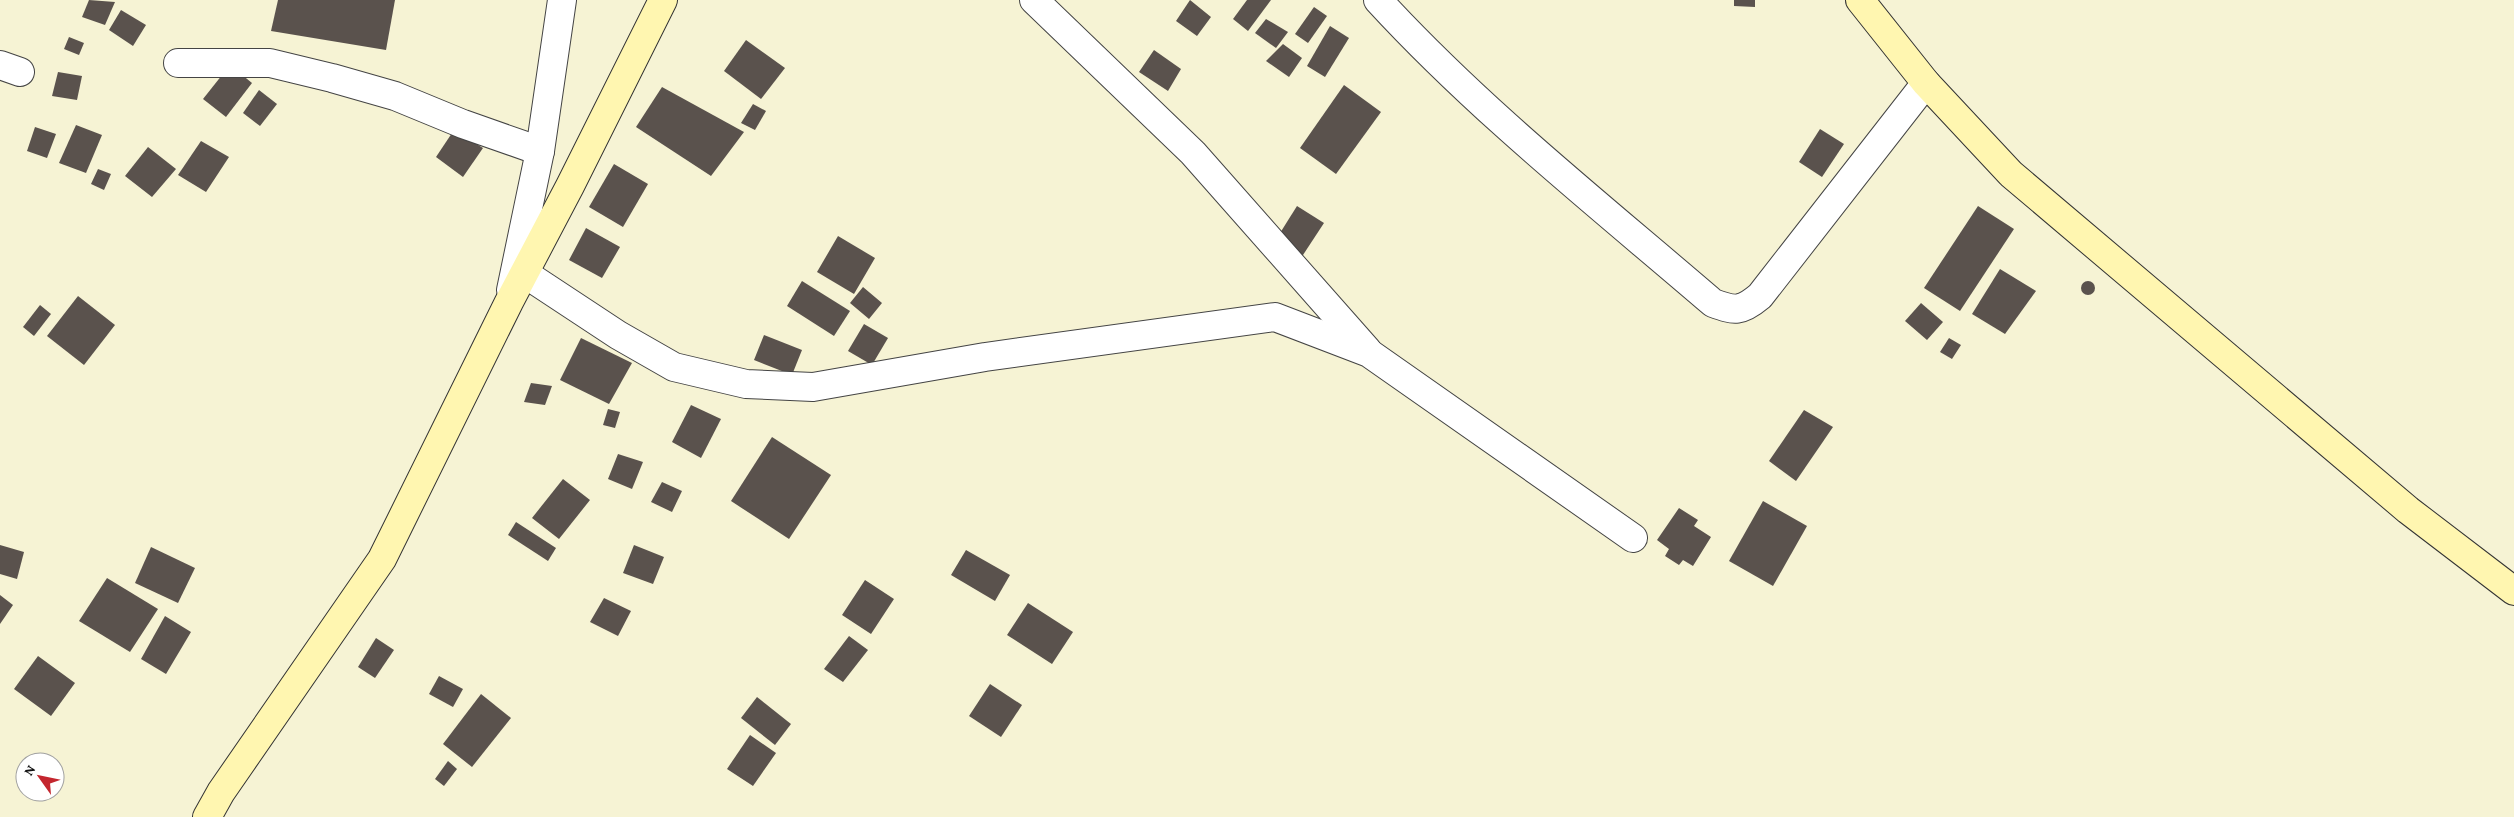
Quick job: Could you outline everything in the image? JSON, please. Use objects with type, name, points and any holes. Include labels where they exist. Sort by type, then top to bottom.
[{"type":"street","points":[[207,817],[221,792],[382,558],[509,302],[570,186],[663,0]]},
{"type":"street","points":[[1034,0],[1192,153],[1369,353],[1633,538]]},
{"type":"street","points":[[1378,0],[1426,52],[1541,155],[1713,303],[1733,310],[1747,307],[1760,296],[1926,82]]},
{"type":"street","points":[[1860,0],[1926,82],[2011,174],[2408,510],[2514,591]]},
{"type":"street","points":[[509,302],[540,152],[559,2]]},
{"type":"street","points":[[178,63],[270,63],[332,78],[395,96],[463,124],[540,152]]},
{"type":"street","points":[[524,273],[618,335],[674,367],[746,384],[813,387],[985,357],[1275,317],[1369,353]]},
{"type":"shaded area","points":[[0,0],[2514,0],[2514,817],[0,817]]},
{"type":"building","points":[[89,0],[115,2],[105,25],[82,17]]},
{"type":"building","points":[[278,0],[395,0],[386,50],[271,31]]},
{"type":"building","points":[[1190,0],[1211,17],[1197,36],[1176,21]]},
{"type":"building","points":[[1247,0],[1271,0],[1248,31],[1233,19]]},
{"type":"building","points":[[1734,0],[1755,0],[1755,7],[1734,6]]},
{"type":"building","points":[[1314,7],[1327,16],[1308,43],[1295,34]]},
{"type":"building","points":[[121,10],[146,25],[133,46],[109,30]]},
{"type":"building","points":[[1266,19],[1288,32],[1276,48],[1255,33]]},
{"type":"building","points":[[1330,26],[1349,38],[1325,77],[1307,66]]},
{"type":"building","points":[[69,37],[84,43],[79,55],[64,49]]},
{"type":"building","points":[[746,40],[785,68],[761,99],[724,71]]},
{"type":"building","points":[[1283,44],[1302,58],[1289,77],[1266,61]]},
{"type":"building","points":[[1154,50],[1181,69],[1168,91],[1139,72]]},
{"type":"building","points":[[230,65],[252,83],[226,117],[203,99]]},
{"type":"building","points":[[58,72],[82,76],[77,100],[52,96]]},
{"type":"building","points":[[1344,85],[1381,112],[1336,174],[1300,148]]},
{"type":"building","points":[[662,87],[744,132],[711,176],[636,127]]},
{"type":"building","points":[[259,90],[277,104],[260,126],[243,113]]},
{"type":"building","points":[[753,104],[766,111],[755,130],[741,123]]},
{"type":"building","points":[[76,125],[102,135],[86,173],[59,163]]},
{"type":"building","points":[[35,127],[56,134],[47,158],[27,151]]},
{"type":"building","points":[[1820,129],[1844,144],[1822,177],[1799,162]]},
{"type":"building","points":[[454,130],[483,148],[463,177],[436,157]]},
{"type":"building","points":[[201,141],[229,157],[206,192],[178,175]]},
{"type":"building","points":[[148,147],[176,169],[152,197],[125,176]]},
{"type":"building","points":[[614,164],[648,184],[623,227],[589,207]]},
{"type":"building","points":[[98,169],[111,174],[104,190],[91,184]]},
{"type":"building","points":[[1297,206],[1324,223],[1301,258],[1275,241]]},
{"type":"building","points":[[1978,206],[2014,229],[1960,311],[1924,288]]},
{"type":"building","points":[[586,228],[620,247],[602,278],[569,260]]},
{"type":"building","points":[[838,236],[875,258],[854,294],[817,272]]},
{"type":"building","points":[[2000,269],[2036,291],[2005,334],[1972,314]]},
{"type":"building","points":[[802,281],[850,311],[834,336],[787,306]]},
{"type":"building","points":[[2085,281],[2091,281],[2095,288],[2091,295],[2085,295],[2081,291],[2081,285]]},
{"type":"building","points":[[863,287],[882,303],[869,319],[850,303]]},
{"type":"building","points":[[78,296],[115,325],[84,365],[47,336]]},
{"type":"building","points":[[1921,303],[1943,322],[1927,340],[1905,321]]},
{"type":"building","points":[[40,305],[51,314],[34,336],[23,327]]},
{"type":"building","points":[[864,324],[888,338],[872,365],[848,351]]},
{"type":"building","points":[[764,335],[802,350],[792,375],[754,360]]},
{"type":"building","points":[[581,338],[632,363],[609,404],[560,380]]},
{"type":"building","points":[[1949,338],[1961,345],[1952,359],[1940,352]]},
{"type":"building","points":[[531,383],[552,386],[545,405],[524,402]]},
{"type":"building","points":[[691,405],[721,419],[701,458],[672,442]]},
{"type":"building","points":[[608,409],[620,412],[615,428],[603,425]]},
{"type":"building","points":[[1804,410],[1833,427],[1796,481],[1769,461]]},
{"type":"building","points":[[772,437],[831,475],[789,539],[731,501]]},
{"type":"building","points":[[618,454],[643,462],[632,489],[608,479]]},
{"type":"building","points":[[563,479],[590,500],[559,539],[532,518]]},
{"type":"building","points":[[662,482],[682,491],[672,512],[651,502]]},
{"type":"building","points":[[1763,501],[1807,526],[1773,586],[1729,561]]},
{"type":"building","points":[[1679,508],[1698,520],[1694,526],[1711,537],[1693,566],[1683,560],[1679,565],[1665,556],[1669,549],[1657,540]]},
{"type":"building","points":[[516,522],[556,548],[548,561],[508,535]]},
{"type":"building","points":[[0,545],[24,552],[17,579],[0,574]]},
{"type":"building","points":[[634,545],[664,557],[653,584],[623,573]]},
{"type":"building","points":[[151,547],[195,568],[178,603],[135,583]]},
{"type":"building","points":[[966,550],[1010,575],[995,601],[951,575]]},
{"type":"building","points":[[107,578],[158,609],[130,652],[79,621]]},
{"type":"building","points":[[865,580],[894,599],[871,634],[842,615]]},
{"type":"building","points":[[0,595],[13,605],[0,624]]},
{"type":"building","points":[[604,598],[631,611],[618,636],[590,622]]},
{"type":"building","points":[[1028,603],[1073,632],[1052,664],[1007,635]]},
{"type":"building","points":[[165,616],[191,632],[166,674],[141,659]]},
{"type":"building","points":[[849,636],[868,650],[843,682],[824,669]]},
{"type":"building","points":[[376,638],[394,650],[375,678],[358,667]]},
{"type":"building","points":[[38,656],[75,683],[51,716],[14,689]]},
{"type":"building","points":[[439,676],[463,689],[453,707],[429,694]]},
{"type":"building","points":[[990,684],[1022,705],[1001,737],[969,716]]},
{"type":"building","points":[[481,694],[511,718],[472,767],[443,744]]},
{"type":"building","points":[[757,697],[791,724],[775,745],[741,718]]},
{"type":"building","points":[[750,735],[776,753],[753,786],[727,769]]},
{"type":"building","points":[[448,761],[457,769],[444,786],[435,779]]}]
